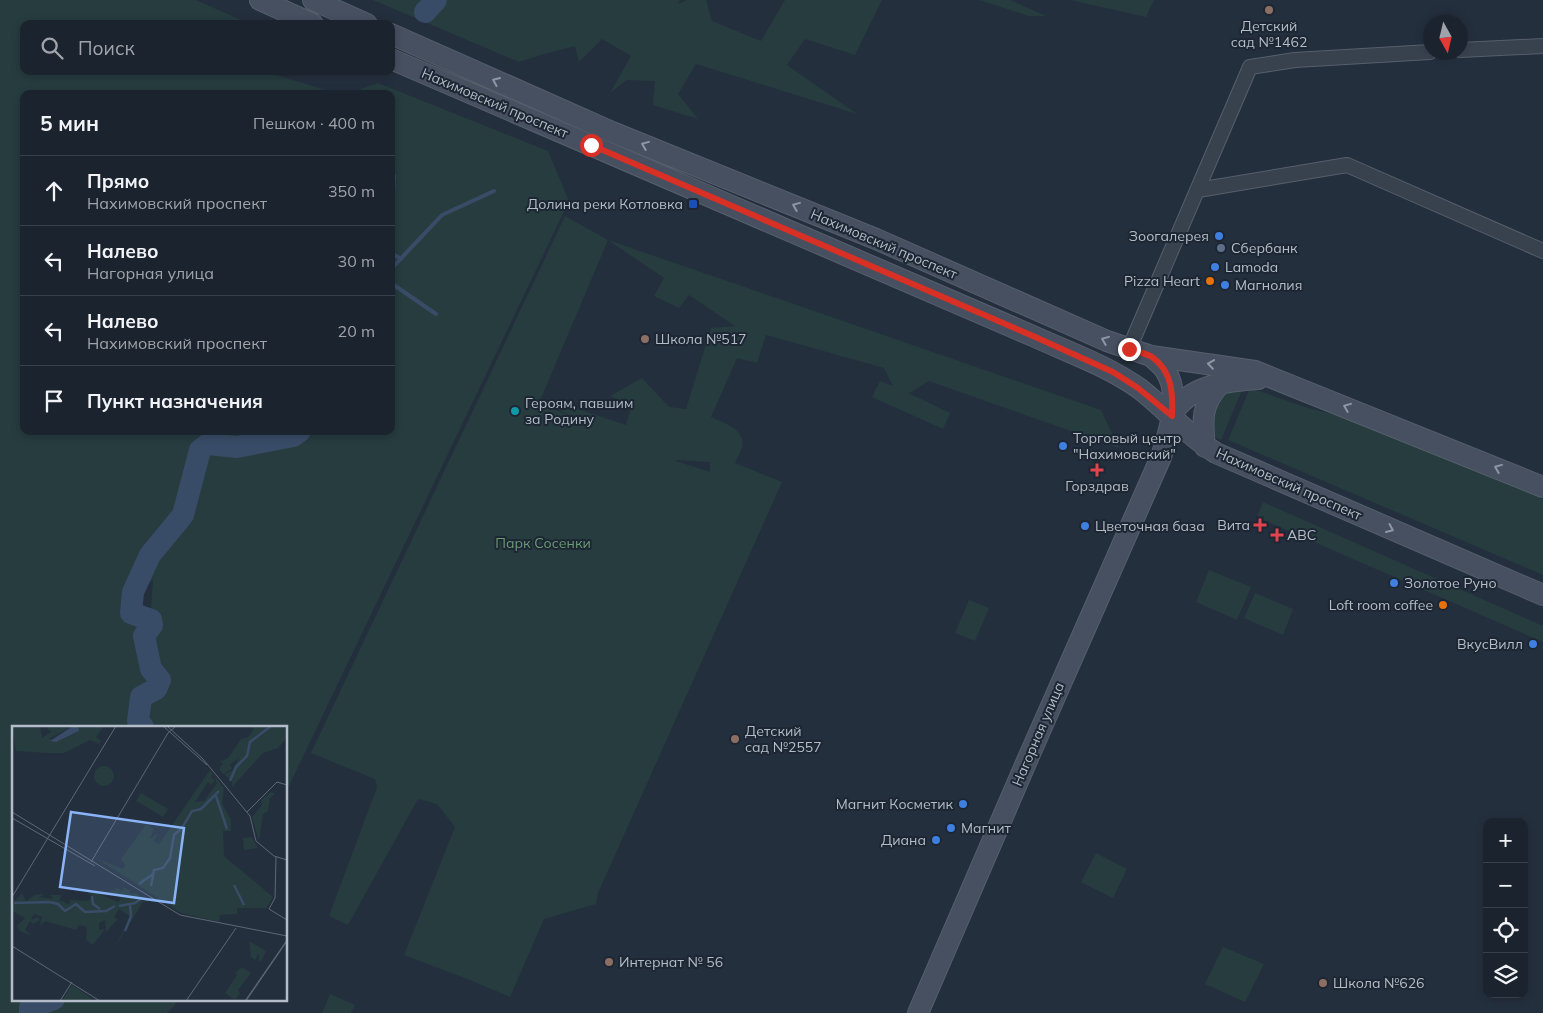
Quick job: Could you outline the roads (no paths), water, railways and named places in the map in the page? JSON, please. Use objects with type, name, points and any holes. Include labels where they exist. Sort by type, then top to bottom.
[{"type":"main road","points":[[260,0],[304,20]]},
{"type":"main road","points":[[313,0],[358,20]]},
{"type":"main road","name":"Нахимовский проспект","points":[[395,36],[612,132],[876,239],[1106,341],[1151,356],[1244,369],[1275,378],[1543,487]]},
{"type":"main road","name":"Нахимовский проспект","points":[[395,60],[1113,372],[1138,388],[1203,445],[1216,453],[1543,595]]},
{"type":"main road","name":"Нагорная улица","points":[[918,1013],[1161,457],[1169,433],[1173,395],[1170,380],[1165,370],[1151,356]]},
{"type":"main road","name":"Нахимовский проспект","points":[[1221,383],[1275,378]]},
{"type":"main road","points":[[1130,383],[1136,393],[1165,418],[1161,457]]},
{"type":"main road","points":[[1161,457],[1166,451],[1177,446],[1188,444],[1203,445],[1202,422],[1204,412],[1210,396],[1221,383]]},
{"type":"main road","name":"Нагорная улица","points":[[1172,416],[1177,407],[1191,395],[1221,383]]},
{"type":"street","points":[[1468,50],[1543,46]]},
{"type":"street","points":[[1129,349],[1250,67],[1295,60],[1423,52]]},
{"type":"street","points":[[1198,190],[1347,165],[1543,251]]},
{"type":"waterway","points":[[425,12],[436,0]]},
{"type":"waterway","points":[[395,265],[442,215],[494,191]]},
{"type":"waterway","points":[[395,255],[401,259]]},
{"type":"waterway","points":[[395,286],[436,314]]},
{"type":"waterway","points":[[142,726],[138,721],[141,697],[156,689],[160,680],[151,669],[144,636],[152,625],[151,620],[131,613],[133,592],[150,555],[183,515],[200,450],[208,444],[237,447],[294,435]]},
{"type":"waterway","points":[[30,1013],[30,1008],[51,1000]]},
{"type":"place","name":"Детский сад №1462","points":[[1269,10]]},
{"type":"place","name":"Долина реки Котловка","points":[[693,204]]},
{"type":"place","name":"Зоогалерея","points":[[1219,236]]},
{"type":"place","name":"Сбербанк","points":[[1221,248]]},
{"type":"place","name":"Lamoda","points":[[1215,267]]},
{"type":"place","name":"Pizza Heart","points":[[1210,281]]},
{"type":"place","name":"Магнолия","points":[[1225,285]]},
{"type":"place","name":"Школа №517","points":[[645,339]]},
{"type":"place","name":"Героям, павшим за Родину","points":[[515,411]]},
{"type":"place","name":"Торговый центр \"Нахимовский\"","points":[[1063,446]]},
{"type":"place","name":"Горздрав","points":[[1097,470]]},
{"type":"place","name":"Вита","points":[[1260,525]]},
{"type":"place","name":"Цветочная база","points":[[1085,526]]},
{"type":"place","name":"ABC","points":[[1277,535]]},
{"type":"place","name":"Золотое Руно","points":[[1394,583]]},
{"type":"place","name":"Loft room coffee","points":[[1443,605]]},
{"type":"place","name":"ВкусВилл","points":[[1533,644]]},
{"type":"place","name":"Детский сад №2557","points":[[735,739]]},
{"type":"place","name":"Магнит Косметик","points":[[963,804]]},
{"type":"place","name":"Магнит","points":[[951,828]]},
{"type":"place","name":"Диана","points":[[936,840]]},
{"type":"place","name":"Интернат № 56","points":[[609,962]]},
{"type":"place","name":"Школа №626","points":[[1323,983]]},
{"type":"park label","name":"Парк Сосенки","points":[[543,543]]}]
